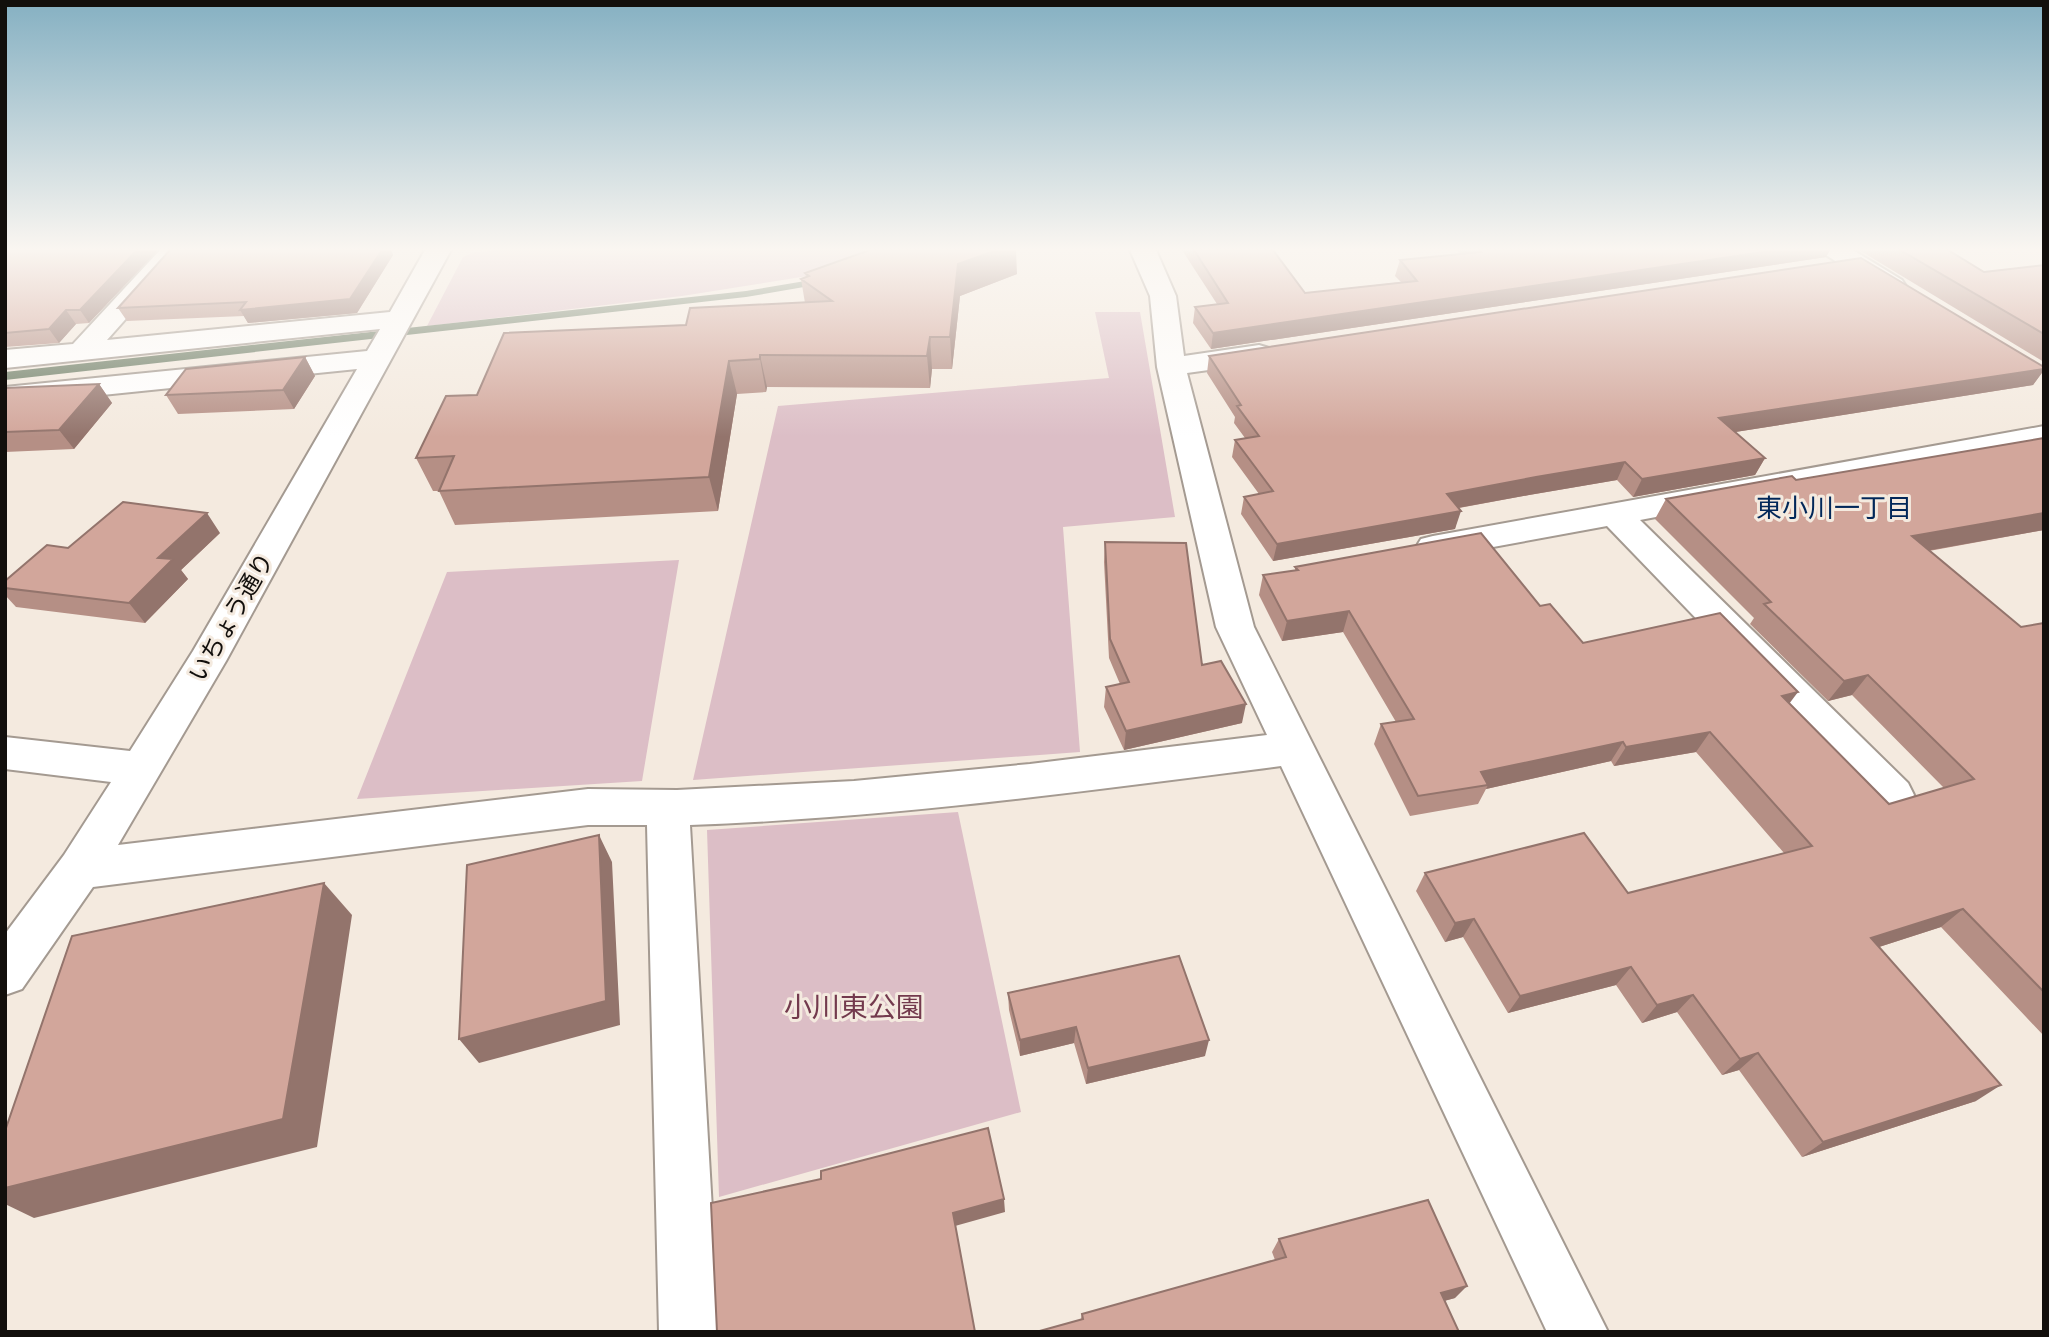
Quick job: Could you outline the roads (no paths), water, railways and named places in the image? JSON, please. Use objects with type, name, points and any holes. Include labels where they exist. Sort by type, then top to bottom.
[{"type":"street","points":[[82,351],[117,312]]},
{"type":"street","name":"いちょう通り","points":[[5,973],[80,869],[207,661],[402,312]]},
{"type":"street","points":[[1165,312],[1171,367],[1240,582],[1235,627],[1578,1332]]},
{"type":"street","points":[[5,359],[397,322]]},
{"type":"street","points":[[1171,367],[1283,350]]},
{"type":"street","points":[[5,396],[379,355]]},
{"type":"street","points":[[1400,553],[2044,435]]},
{"type":"street","points":[[1614,513],[1893,794]]},
{"type":"street","points":[[80,869],[588,807],[668,809],[904,794],[1294,748]]},
{"type":"street","points":[[5,753],[142,769]]},
{"type":"street","points":[[668,809],[689,1332]]},
{"type":"waterway","points":[[5,376],[580,312]]},
{"type":"district","name":"東小川一丁目","points":[[1834,508]]},
{"type":"park label","name":"小川東公園","points":[[854,1007]]}]
